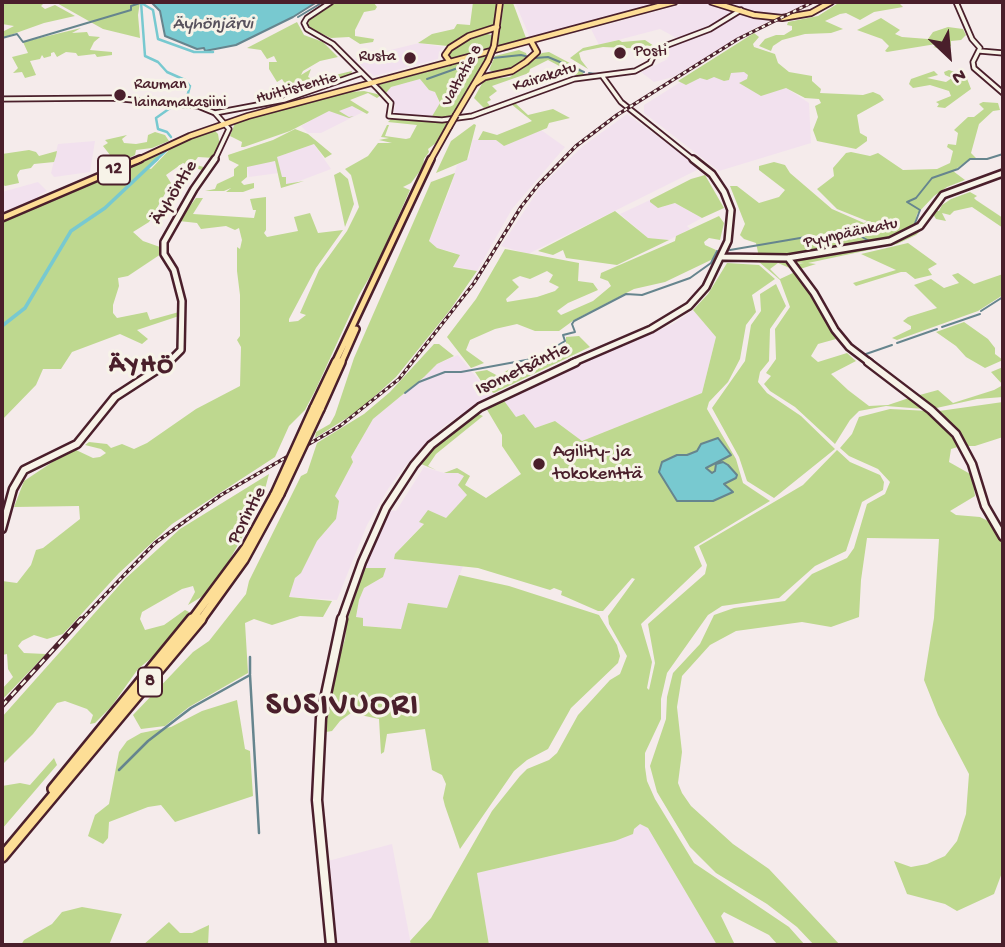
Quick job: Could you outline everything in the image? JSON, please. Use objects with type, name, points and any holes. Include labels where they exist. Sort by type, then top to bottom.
[{"type":"highway","name":"8","points":[[496,35],[500,2]]},
{"type":"highway","name":"12","points":[[371,83],[491,50],[533,43],[674,2]]},
{"type":"highway","points":[[476,83],[482,78],[514,70],[533,56],[533,43],[683,2]]},
{"type":"highway","points":[[715,2],[767,17],[789,18],[813,13],[831,2]]},
{"type":"highway","points":[[450,62],[445,55],[448,50],[469,36],[497,27]]},
{"type":"highway","points":[[484,32],[496,35]]},
{"type":"highway","name":"Valtatie 8","points":[[449,127],[484,70],[496,35]]},
{"type":"highway","name":"12","points":[[491,50],[533,43]]},
{"type":"highway","points":[[484,70],[497,75]]},
{"type":"highway","name":"Huittistentie","points":[[2,218],[50,200],[163,147],[226,123],[371,83]]},
{"type":"highway","name":"Porintie","points":[[2,857],[204,616],[244,560],[278,494],[425,171],[449,127]]},
{"type":"highway","name":"Porintie","points":[[2,850],[211,598],[278,494]]},
{"type":"main road","points":[[331,2],[310,15],[305,20],[305,27],[333,44],[371,83]]},
{"type":"main road","name":"Kairakatu","points":[[371,83],[391,103],[389,116],[437,120],[464,118],[567,81],[603,77],[642,68],[651,62],[657,49],[710,29],[740,10]]},
{"type":"main road","points":[[215,113],[284,100],[362,73]]},
{"type":"main road","name":"Isometsäntie","points":[[331,945],[317,800],[321,718],[337,632],[362,562],[386,508],[414,465],[431,445],[464,418],[507,392],[675,316],[701,293],[722,257],[730,236],[732,218],[729,203],[719,184],[702,164],[621,102],[603,77]]},
{"type":"main road","points":[[2,99],[122,99],[198,106],[215,113],[226,123]]},
{"type":"main road","name":"Äyhöntie","points":[[2,529],[13,489],[24,470],[77,444],[116,397],[167,364],[181,350],[184,319],[182,301],[174,270],[163,251],[164,243],[194,189],[222,148],[229,132],[226,123]]},
{"type":"main road","name":"Pyynpäänkatu","points":[[722,257],[788,258],[898,239],[920,226],[943,195],[1003,173]]},
{"type":"main road","points":[[788,258],[849,347],[931,410],[956,434],[972,464],[985,506],[1003,537]]},
{"type":"street","points":[[956,2],[980,51]]},
{"type":"street","points":[[980,51],[1003,54]]},
{"type":"street","points":[[980,51],[973,62],[974,68],[1003,93]]},
{"type":"shaded area","points":[[515,2],[667,2],[530,38]]},
{"type":"shaded area","points":[[691,2],[810,2],[755,28],[673,77],[654,82],[641,72],[668,59],[661,55],[667,51],[663,48],[682,41],[660,29],[599,45],[591,29]]},
{"type":"shaded area","points":[[419,43],[443,47],[438,59],[374,76],[354,59]]},
{"type":"shaded area","points":[[730,51],[809,103],[811,143],[719,171],[644,113],[644,105]]},
{"type":"shaded area","points":[[420,79],[429,90],[435,92],[440,104],[431,118],[394,114],[395,104],[386,93],[387,88]]},
{"type":"shaded area","points":[[350,105],[363,112],[321,133],[308,133],[301,126],[331,108]]},
{"type":"shaded area","points":[[627,114],[697,165],[697,170],[528,254],[501,246],[541,186],[583,146]]},
{"type":"shaded area","points":[[541,130],[565,147],[512,209],[477,271],[453,266],[456,263],[456,253],[437,248],[429,241],[457,165],[469,158],[472,140],[496,140],[504,146]]},
{"type":"shaded area","points":[[95,141],[90,172],[54,177],[51,173],[58,144]]},
{"type":"shaded area","points":[[314,144],[331,169],[281,188],[279,173],[249,177],[247,165],[275,161],[278,168],[276,157]]},
{"type":"shaded area","points":[[38,182],[47,191],[39,195],[38,199],[2,212],[2,192]]},
{"type":"shaded area","points":[[650,200],[662,207],[675,203],[702,218],[687,226],[690,229],[669,240],[648,238],[620,214]]},
{"type":"shaded area","points":[[693,310],[716,337],[702,393],[582,441],[555,421],[535,428],[516,418],[502,398],[673,324]]},
{"type":"shaded area","points":[[458,355],[487,390],[494,393],[444,426],[405,466],[367,525],[337,600],[289,597],[295,578],[317,541],[336,519],[335,496],[353,462],[351,457],[373,419],[437,364]]},
{"type":"shaded area","points":[[424,467],[444,473],[457,468],[470,476],[465,485],[468,495],[446,518],[424,523],[395,554],[395,559],[463,566],[447,608],[401,629],[363,626],[356,618],[359,600],[364,588],[383,577],[385,569],[365,568],[389,510],[396,511]]},
{"type":"shaded area","points":[[640,824],[648,828],[717,945],[489,945],[476,873],[615,841]]},
{"type":"shaded area","points":[[392,844],[411,945],[337,945],[328,861]]},
{"type":"green space","points":[[2,2],[44,3],[41,6],[45,9],[55,5],[75,16],[44,23],[2,38],[2,32],[14,26],[2,24]]},
{"type":"green space","points":[[55,2],[140,2],[140,38],[103,29]]},
{"type":"green space","points":[[333,2],[378,2],[374,3],[377,7],[375,10],[364,12],[355,30],[355,36],[374,39],[373,42],[360,44],[349,37],[331,38],[311,29],[308,25],[310,17]]},
{"type":"green space","points":[[473,2],[497,2],[494,26],[448,46],[418,43],[432,34],[454,29],[457,24],[470,25]]},
{"type":"green space","points":[[504,2],[513,3],[526,38],[498,46]]},
{"type":"green space","points":[[840,2],[905,2],[899,3],[903,7],[874,12],[860,20],[846,13],[840,14],[825,21],[843,29],[831,33],[805,34],[782,40],[773,46],[771,51],[759,46],[765,39],[784,35],[792,30],[792,26],[787,25],[788,22],[818,16]]},
{"type":"green space","points":[[881,18],[900,30],[895,34],[902,37],[928,39],[933,32],[948,27],[963,29],[966,35],[961,40],[951,41],[951,46],[943,49],[933,47],[944,44],[938,42],[887,52],[885,51],[889,46],[882,39],[857,30]]},
{"type":"green space","points":[[297,22],[304,35],[323,42],[338,57],[320,61],[301,75],[311,69],[308,77],[314,80],[352,71],[351,75],[323,87],[304,87],[309,90],[298,95],[285,95],[289,90],[282,79],[277,82],[269,69],[269,62],[277,62],[274,56],[267,59],[261,50],[247,48]]},
{"type":"green space","points":[[81,28],[72,33],[87,32],[89,36],[100,37],[90,50],[112,52],[112,55],[78,56],[76,53],[66,52],[57,57],[54,52],[51,56],[44,58],[42,55],[40,59],[30,61],[36,75],[25,78],[22,72],[13,73],[18,68],[12,57],[28,53],[23,42]]},
{"type":"green space","points":[[485,33],[494,36],[490,49],[452,58],[447,55],[472,36]]},
{"type":"green space","points":[[754,33],[759,37],[753,44],[754,47],[775,54],[778,63],[789,72],[812,76],[812,81],[821,89],[820,93],[863,95],[873,92],[880,95],[884,100],[857,115],[860,133],[867,137],[867,141],[856,149],[817,141],[813,130],[818,117],[815,106],[821,103],[819,99],[805,98],[786,88],[761,96],[739,83],[747,79],[748,75],[744,72],[731,73],[729,80],[724,81],[714,77],[707,80],[700,78],[686,85],[678,81]]},
{"type":"green space","points":[[619,40],[645,40],[654,46],[650,49],[603,47],[583,51],[579,53],[588,69],[570,58],[583,48]]},
{"type":"green space","points":[[519,50],[526,53],[528,59],[512,70],[499,74],[489,70],[495,56]]},
{"type":"green space","points":[[549,52],[581,69],[584,75],[578,76],[548,60],[530,69],[529,73],[492,86],[497,91],[489,97],[491,100],[487,102],[490,106],[484,108],[474,98],[484,80],[510,77],[542,53]]},
{"type":"green space","points":[[488,55],[452,118],[431,118],[440,103],[435,92],[429,90],[420,79],[391,87],[386,93],[378,85]]},
{"type":"green space","points":[[949,70],[966,76],[971,89],[945,108],[937,107],[939,104],[936,102],[951,96],[949,91],[930,85],[913,88],[909,84],[911,79],[934,71],[938,75],[927,78],[946,82],[952,78],[945,75],[944,72]]},
{"type":"green space","points":[[360,87],[362,89],[350,92],[364,91],[381,95],[377,98],[368,93],[350,100],[369,112],[367,114],[352,106],[339,111],[349,117],[354,116],[349,118],[329,111],[290,131],[244,147],[241,147],[242,142],[230,136],[235,123]]},
{"type":"green space","points":[[515,103],[528,115],[553,109],[570,118],[549,123],[547,128],[504,146],[496,140],[478,140],[483,131],[497,135],[532,121],[511,104]]},
{"type":"green space","points":[[998,103],[1000,110],[993,111],[979,124],[971,153],[977,159],[970,159],[953,171],[965,180],[934,196],[917,214],[914,226],[900,236],[799,255],[759,257],[756,243],[740,235],[745,224],[730,186],[737,186],[759,203],[779,197],[785,190],[759,170],[759,166],[774,162],[785,165],[790,173],[832,209],[864,223],[867,221],[837,209],[817,189],[834,176],[833,168],[846,153],[870,156],[878,153],[903,170],[937,169],[950,163],[953,151],[947,147],[948,144],[956,145],[958,133],[954,130],[968,117],[974,117],[984,109],[979,104]]},
{"type":"green space","points":[[391,119],[450,122],[440,140],[428,149],[423,167],[411,183],[403,187],[410,190],[376,266],[359,295],[305,410],[289,426],[275,457],[172,524],[119,573],[63,634],[47,639],[34,635],[22,641],[18,646],[24,653],[46,654],[2,700],[2,689],[13,677],[8,669],[7,654],[2,655],[2,581],[17,583],[31,565],[36,550],[43,548],[80,519],[79,506],[14,507],[24,481],[60,457],[76,450],[93,458],[106,453],[85,445],[89,442],[107,444],[111,448],[122,444],[134,449],[196,409],[240,386],[237,247],[240,249],[242,240],[239,228],[235,230],[226,226],[201,229],[197,223],[179,221],[196,198],[203,198],[193,214],[254,218],[256,210],[253,210],[250,199],[266,197],[264,233],[267,237],[298,231],[294,217],[310,213],[318,233],[343,230],[316,268],[289,319],[289,322],[298,321],[306,315],[300,313],[319,270],[347,231],[359,207],[351,175],[345,169],[368,156],[378,143],[392,143],[379,140],[389,138],[381,137],[387,125],[385,136],[406,139],[410,138],[417,125],[388,122]]},
{"type":"green space","points":[[476,125],[467,160],[436,173],[451,141]]},
{"type":"green space","points":[[295,129],[308,134],[332,154],[325,158],[314,144],[277,157],[282,177],[286,177],[286,184],[304,181],[281,188],[275,161],[247,167],[247,177],[241,182],[244,185],[254,183],[254,188],[243,192],[226,192],[231,188],[224,191],[205,191],[215,189],[217,184],[234,176],[234,169],[239,165],[229,160],[228,155],[273,140]]},
{"type":"green space","points":[[214,130],[218,134],[220,146],[214,158],[198,157],[193,164],[207,168],[204,171],[183,163],[166,175],[171,183],[149,222],[133,232],[143,241],[160,247],[161,254],[128,276],[118,278],[119,286],[113,305],[113,313],[117,318],[147,312],[150,320],[179,312],[179,316],[137,330],[148,339],[142,344],[120,334],[72,352],[61,369],[43,369],[36,385],[2,420],[2,220],[74,192],[168,147],[148,168],[151,169],[173,146]]},
{"type":"green space","points":[[155,132],[165,135],[169,141],[152,148],[136,150],[135,155],[118,163],[110,162],[110,155],[103,146],[108,143],[105,140],[127,135],[122,139],[124,143],[136,144],[147,142],[148,135]]},
{"type":"green space","points":[[29,150],[39,156],[57,151],[54,162],[34,164],[31,168],[20,170],[17,175],[19,183],[5,186],[2,184],[2,154]]},
{"type":"green space","points":[[340,172],[348,179],[354,204],[345,227],[334,175]]},
{"type":"green space","points":[[455,173],[429,241],[437,248],[460,255],[453,267],[477,271],[450,310],[396,377],[358,411],[315,438],[316,432],[330,424],[335,415],[354,358],[431,182]]},
{"type":"green space","points":[[705,175],[724,208],[702,218],[675,203],[658,208],[650,202],[691,179]]},
{"type":"green space","points":[[970,192],[977,196],[974,198],[976,200],[1003,218],[1003,228],[972,207],[954,211],[950,215],[942,213],[946,221],[936,219],[934,211],[939,211],[942,205],[951,199]]},
{"type":"green space","points":[[615,211],[648,238],[669,240],[617,265],[566,258],[563,250],[553,255],[538,251]]},
{"type":"green space","points":[[719,216],[724,223],[720,240],[709,238],[704,242],[716,250],[713,259],[665,282],[634,289],[574,320],[559,331],[535,331],[517,324],[495,329],[470,340],[466,350],[484,363],[471,368],[447,337],[476,299],[505,249],[579,263],[578,281],[593,283],[598,290],[568,303],[557,311],[561,315],[593,301],[611,286],[608,281],[600,278],[601,273],[675,241],[676,236]],"holes":[[[547,271],[553,275],[549,282],[559,287],[555,291],[507,302],[506,299],[519,287],[512,280],[520,276],[530,279]]]},
{"type":"green space","points":[[927,225],[916,235],[897,244],[808,263],[816,264],[800,269],[796,264],[804,263],[792,262],[891,243]]},
{"type":"green space","points":[[908,243],[937,264],[928,269],[932,275],[915,279],[906,272],[901,272],[856,286],[853,283],[896,270],[861,254]]},
{"type":"green space","points":[[759,262],[788,263],[792,269],[778,263],[770,269],[780,279],[795,272],[807,285],[836,339],[818,344],[811,356],[818,362],[847,353],[856,361],[831,374],[848,390],[869,406],[888,405],[909,398],[924,409],[886,406],[859,411],[835,444],[795,407],[770,391],[764,384],[771,376],[766,373],[776,359],[775,329],[790,307],[780,280]]},
{"type":"green space","points":[[727,263],[759,265],[775,279],[752,295],[756,312],[746,325],[740,359],[728,382],[709,402],[707,409],[736,459],[743,483],[770,501],[694,547],[702,566],[641,624],[652,662],[647,688],[649,690],[655,663],[648,624],[705,574],[707,565],[699,546],[803,485],[837,450],[850,462],[880,475],[884,482],[883,490],[862,502],[846,551],[815,566],[779,598],[722,606],[708,615],[667,673],[661,699],[661,719],[645,753],[645,767],[647,781],[655,799],[694,863],[789,927],[805,945],[778,945],[769,935],[724,912],[721,916],[735,945],[717,945],[648,828],[640,824],[633,834],[615,841],[477,873],[489,945],[411,945],[410,941],[431,918],[492,811],[527,769],[549,760],[557,753],[578,715],[610,680],[620,674],[627,656],[609,624],[608,616],[635,579],[632,578],[603,611],[598,611],[561,595],[562,591],[554,588],[550,590],[478,568],[394,559],[395,554],[424,524],[419,522],[428,510],[446,518],[467,495],[458,485],[464,476],[444,473],[457,468],[470,476],[465,485],[486,498],[521,474],[502,446],[502,435],[486,408],[502,398],[516,417],[524,414],[535,428],[555,421],[582,441],[702,393],[716,337],[693,310],[708,294]]},
{"type":"green space","points":[[958,273],[974,284],[1003,274],[1003,295],[978,311],[897,340],[892,338],[911,329],[911,326],[903,321],[908,317],[937,308],[914,285],[931,279],[944,288],[959,283],[952,275]]},
{"type":"green space","points":[[776,284],[786,306],[770,329],[769,361],[760,372],[758,382],[767,393],[801,416],[835,449],[774,498],[747,481],[739,457],[712,408],[745,361],[751,325],[761,311],[760,294]]},
{"type":"green space","points":[[964,322],[988,339],[995,348],[995,354],[1003,360],[985,368],[966,357],[936,332]]},
{"type":"green space","points":[[579,336],[590,347],[494,393],[487,390],[475,372],[487,370],[498,376],[513,367],[536,361],[566,347],[566,337]]},
{"type":"green space","points":[[434,344],[439,344],[454,356],[437,364],[373,419],[351,457],[353,462],[335,496],[339,501],[336,519],[317,541],[301,573],[295,578],[289,597],[332,601],[323,617],[300,616],[272,625],[254,619],[245,623],[248,673],[189,707],[165,726],[141,729],[133,715],[193,652],[209,641],[246,594],[249,581],[301,476],[307,473],[317,443],[364,414],[390,392]]},
{"type":"green space","points":[[1003,367],[1003,385],[991,372]]},
{"type":"green space","points":[[1003,385],[1003,397],[977,399],[932,409],[916,396],[938,390],[953,403]]},
{"type":"green space","points":[[1003,402],[1003,437],[975,446],[968,446],[939,411]]},
{"type":"green space","points":[[890,409],[929,411],[954,435],[961,446],[951,449],[949,462],[972,475],[975,496],[950,511],[956,515],[980,517],[990,522],[1003,542],[1003,870],[994,894],[957,911],[945,904],[907,894],[894,861],[911,867],[945,856],[957,841],[966,814],[969,774],[938,715],[924,680],[934,618],[939,539],[867,538],[859,617],[831,627],[802,622],[736,631],[710,645],[682,676],[677,707],[682,752],[678,783],[682,793],[691,806],[733,844],[769,869],[840,945],[814,945],[797,927],[767,904],[716,873],[690,847],[657,792],[650,766],[666,719],[667,697],[673,673],[700,644],[714,615],[734,608],[785,601],[812,574],[847,558],[854,548],[867,504],[885,494],[890,482],[878,469],[849,456],[840,448],[852,434],[859,417]]},
{"type":"green space","points":[[476,413],[483,416],[436,454],[428,466],[436,470],[421,464],[437,444]]},
{"type":"green space","points":[[269,474],[264,493],[248,527],[208,593],[188,605],[195,592],[193,586],[182,589],[142,612],[140,619],[145,630],[164,625],[185,610],[189,612],[161,650],[138,669],[111,707],[95,723],[90,724],[93,715],[87,709],[65,701],[57,703],[33,734],[2,765],[2,717],[125,579],[180,529]]},
{"type":"green space","points":[[365,568],[386,568],[383,577],[364,588],[359,600],[356,617],[363,618],[363,626],[401,629],[408,603],[447,608],[459,575],[509,586],[599,615],[617,645],[620,656],[618,663],[571,708],[548,749],[527,760],[514,771],[460,849],[443,798],[446,784],[442,775],[432,770],[425,729],[387,734],[384,752],[381,754],[379,719],[351,713],[332,731],[326,732],[330,689],[345,639],[347,621]]},
{"type":"green space","points":[[237,700],[245,749],[250,751],[253,796],[175,822],[161,805],[148,807],[109,822],[108,838],[103,844],[88,836],[95,815],[109,804],[119,752],[127,741],[141,733],[171,727],[202,711]]},
{"type":"green space","points":[[54,758],[57,765],[2,829],[2,786],[20,783],[30,785]]},
{"type":"green space","points":[[82,907],[122,914],[109,945],[21,945],[24,940],[52,924],[62,912]]},
{"type":"green space","points":[[169,922],[180,933],[192,933],[209,925],[208,945],[143,945]]},
{"type":"water","name":"Äyhönjärvi","points":[[151,2],[317,2],[236,45],[205,51],[204,48],[197,49],[165,36],[160,11]]},
{"type":"water","points":[[718,438],[731,455],[706,468],[712,473],[716,464],[723,462],[728,465],[737,475],[724,484],[733,492],[713,501],[677,501],[659,472],[662,462],[677,455],[697,451],[701,444]]},
{"type":"waterway","points":[[141,2],[145,56],[158,62],[167,72],[185,80],[189,85]]},
{"type":"waterway","points":[[298,17],[323,2]]},
{"type":"waterway","points":[[2,38],[17,34],[23,42],[131,10],[131,6],[140,3]]},
{"type":"waterway","points":[[143,4],[153,10],[158,39],[194,52],[213,52]]},
{"type":"waterway","points":[[493,58],[521,55],[529,57]]},
{"type":"waterway","points":[[535,58],[548,57],[584,72]]},
{"type":"waterway","points":[[427,79],[472,63],[471,59]]},
{"type":"waterway","points":[[589,73],[596,74]]},
{"type":"waterway","points":[[179,102],[187,97],[190,86]]},
{"type":"waterway","points":[[171,137],[167,132],[158,129],[156,118],[173,106]]},
{"type":"waterway","points":[[155,161],[171,146]]},
{"type":"waterway","points":[[914,226],[920,210],[907,202],[916,198],[932,178],[958,169],[970,159],[987,159],[1003,154]]},
{"type":"waterway","points":[[2,326],[25,308],[71,231],[105,208],[157,159]]},
{"type":"waterway","points":[[730,250],[806,237],[818,243],[853,232],[871,242]]},
{"type":"waterway","points":[[405,393],[419,382],[445,372],[461,372],[537,358],[565,341],[563,335],[575,332],[572,324],[574,321],[626,294],[642,295],[690,278],[711,263],[717,251]]},
{"type":"waterway","points":[[981,311],[1003,297]]},
{"type":"waterway","points":[[942,327],[980,314]]},
{"type":"waterway","points":[[897,343],[937,329]]},
{"type":"waterway","points":[[866,354],[892,345]]},
{"type":"waterway","points":[[250,657],[250,674]]},
{"type":"waterway","points":[[119,770],[148,741],[191,708],[250,675],[259,833]]},
{"type":"railway","points":[[80,621],[155,543],[221,495],[340,426],[399,379],[474,283],[521,207],[538,185],[576,146],[617,115],[738,39],[813,2]]},
{"type":"railway","points":[[2,706],[81,619]]},
{"type":"place","name":"Posti","points":[[620,53]]},
{"type":"place","name":"Rusta","points":[[410,58]]},
{"type":"place","name":"Rauman lainamakasiini","points":[[120,95]]},
{"type":"place","name":"Agility- ja tokokenttä","points":[[539,464]]},
{"type":"district","name":"ÄYHÖ","points":[[142,367]]},
{"type":"district","name":"SUSIVUORI","points":[[343,707]]}]
